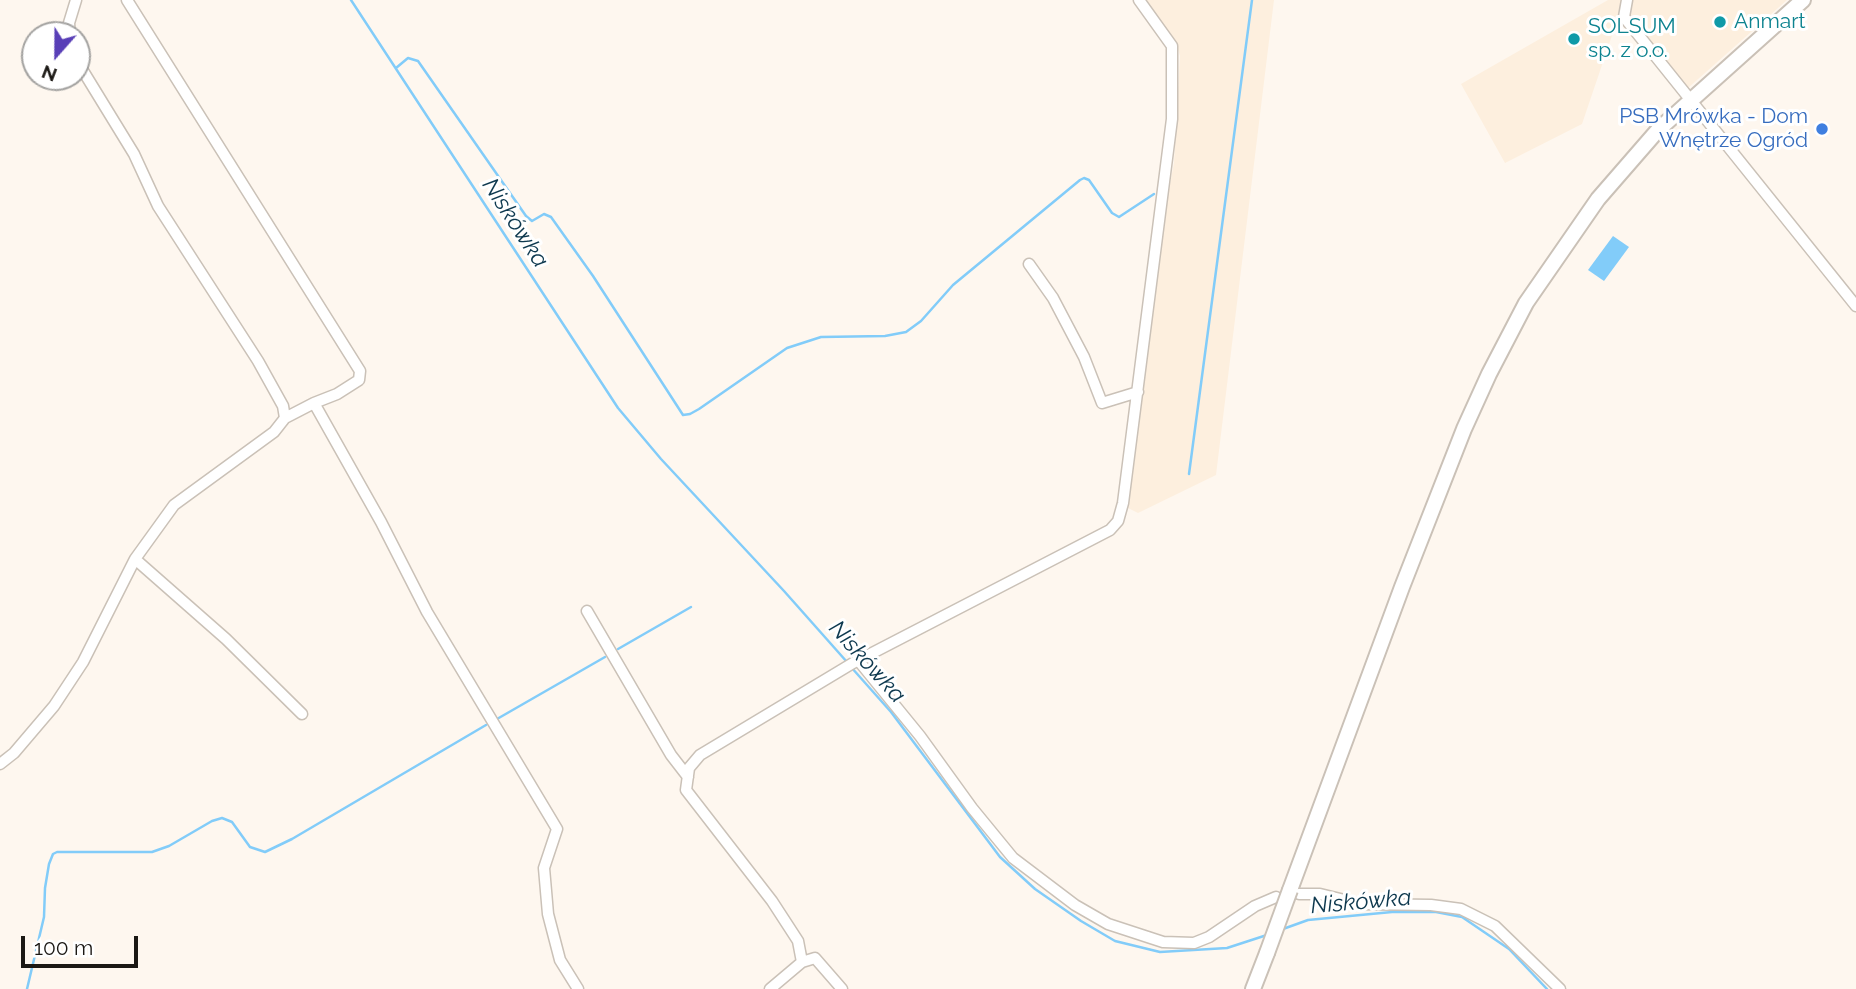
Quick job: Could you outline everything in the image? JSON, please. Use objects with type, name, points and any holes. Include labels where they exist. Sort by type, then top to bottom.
[{"type":"main road","points":[[1253,989],[1295,892],[1402,587],[1464,429],[1507,336],[1526,303],[1598,199],[1658,130],[1802,0]]},
{"type":"street","points":[[70,21],[76,0]]},
{"type":"street","points":[[0,764],[14,753],[54,706],[83,662],[135,559],[174,505],[274,432],[285,418],[337,394],[359,380],[360,370],[127,0]]},
{"type":"street","points":[[802,962],[798,941],[772,901],[686,790],[689,768],[701,755],[855,661],[1110,530],[1121,516],[1172,119],[1172,46],[1139,0]]},
{"type":"street","points":[[1627,0],[1624,17],[1856,306]]},
{"type":"street","points":[[91,84],[134,155],[158,206],[258,361],[283,407],[285,418]]},
{"type":"street","points":[[1029,264],[1053,298],[1084,357],[1102,403],[1138,393]]},
{"type":"street","points":[[314,403],[381,522],[433,623],[557,829],[544,868],[548,914],[559,960],[578,989]]},
{"type":"street","points":[[135,559],[226,639],[302,714]]},
{"type":"street","points":[[587,611],[671,755],[688,777]]},
{"type":"street","points":[[855,661],[920,736],[972,808],[1013,858],[1074,905],[1108,924],[1163,942],[1194,943],[1209,937],[1255,906],[1276,897]]},
{"type":"street","points":[[1295,892],[1320,894],[1361,904],[1431,905],[1461,909],[1496,926],[1560,989]]},
{"type":"street","points":[[770,989],[802,962],[815,958],[842,989]]},
{"type":"shaded area","points":[[1144,0],[1274,0],[1216,475],[1138,513],[1128,508],[1174,163],[1180,56],[1176,42]]},
{"type":"shaded area","points":[[1608,0],[1624,0],[1582,124],[1505,163],[1461,84]]},
{"type":"shaded area","points":[[1633,0],[1787,0],[1688,88],[1631,16]]},
{"type":"water","points":[[1613,236],[1629,247],[1604,281],[1588,270]]},
{"type":"waterway","name":"Niskówka","points":[[351,0],[618,408],[661,459],[847,662]]},
{"type":"waterway","points":[[1189,474],[1252,0]]},
{"type":"waterway","points":[[396,68],[408,58],[418,61],[526,216],[532,221],[544,214],[551,217],[593,276],[683,415],[699,409],[787,348],[821,337],[885,336],[906,332],[921,321],[953,285],[1084,178],[1089,180],[1112,213],[1119,217],[1154,194]]},
{"type":"waterway","points":[[618,649],[691,607]]},
{"type":"waterway","points":[[497,719],[605,657]]},
{"type":"waterway","name":"Niskówka","points":[[851,667],[891,712],[1000,857],[1035,889],[1081,921],[1115,941],[1160,952],[1227,948],[1270,934]]},
{"type":"waterway","points":[[27,989],[44,917],[45,888],[53,854],[152,852],[222,818],[232,822],[250,847],[265,852],[292,839],[486,725]]},
{"type":"waterway","name":"Niskówka","points":[[1283,929],[1308,920],[1392,912],[1436,912],[1462,917],[1509,949],[1547,989]]},
{"type":"place","name":"Anmart","points":[[1720,22]]},
{"type":"place","name":"SOLSUM sp. z o.o.","points":[[1574,39]]},
{"type":"place","name":"PSB Mrówka - Dom Wnętrze Ogród","points":[[1822,129]]}]
